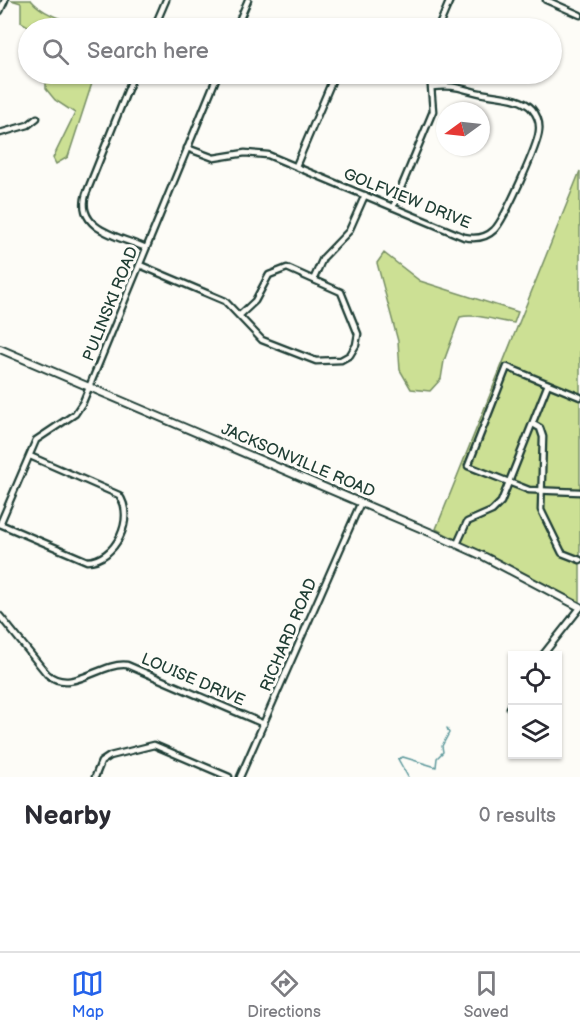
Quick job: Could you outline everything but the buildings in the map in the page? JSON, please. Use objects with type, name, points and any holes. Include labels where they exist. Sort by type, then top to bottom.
[{"type":"main road","name":"JACKSONVILLE ROAD","points":[[0,349],[457,544],[580,608]]},
{"type":"street","points":[[0,11],[5,0]]},
{"type":"street","points":[[158,18],[166,0]]},
{"type":"street","points":[[240,18],[248,0]]},
{"type":"street","points":[[442,18],[450,0]]},
{"type":"street","points":[[546,0],[580,15]]},
{"type":"street","points":[[130,84],[86,194],[84,210],[89,221],[97,228],[146,249]]},
{"type":"street","name":"PULINSKI ROAD","points":[[0,524],[40,435],[78,411],[214,84]]},
{"type":"street","points":[[296,166],[331,84]]},
{"type":"street","points":[[393,207],[430,121],[434,106],[432,84]]},
{"type":"street","name":"GOLFVIEW DRIVE","points":[[187,148],[214,158],[258,153],[296,166],[467,238],[489,234],[502,221],[537,138],[537,116],[529,106],[519,100],[482,94],[456,85],[432,87]]},
{"type":"street","points":[[0,133],[28,125],[37,118]]},
{"type":"street","points":[[314,278],[323,258],[349,231],[365,195]]},
{"type":"street","points":[[140,265],[225,301],[262,339],[309,360],[330,361],[345,358],[354,349],[358,337],[347,301],[338,289],[287,268],[276,270],[266,278],[255,301],[240,315]]},
{"type":"street","points":[[580,397],[507,367],[468,466],[509,483],[542,492],[580,492]]},
{"type":"street","points":[[457,544],[467,522],[497,507],[509,483],[548,384]]},
{"type":"street","points":[[533,424],[540,428],[543,437],[541,513],[558,548],[566,556],[580,560]]},
{"type":"street","points":[[0,524],[84,561],[98,560],[113,549],[126,515],[119,495],[30,456]]},
{"type":"street","name":"RICHARD ROAD","points":[[240,777],[361,502]]},
{"type":"street","points":[[546,651],[580,608]]},
{"type":"street","name":"LOUISE DRIVE","points":[[0,616],[47,674],[57,680],[73,681],[116,665],[127,665],[264,724]]},
{"type":"street","points":[[95,777],[101,762],[110,756],[154,744],[229,777]]},
{"type":"green space","points":[[11,0],[31,0],[36,6],[60,18],[21,18],[21,3]]},
{"type":"green space","points":[[46,84],[92,84],[68,157],[56,164],[53,158],[75,113],[55,100],[46,89]]},
{"type":"green space","points":[[580,171],[580,607],[436,529]]},
{"type":"green space","points":[[384,253],[420,281],[518,312],[514,323],[479,317],[460,317],[444,361],[441,379],[430,391],[411,389],[400,370],[398,341],[377,263]]},
{"type":"waterway","points":[[408,777],[398,759],[403,757],[436,767],[437,758],[443,752],[442,746],[449,733],[447,728]]}]
